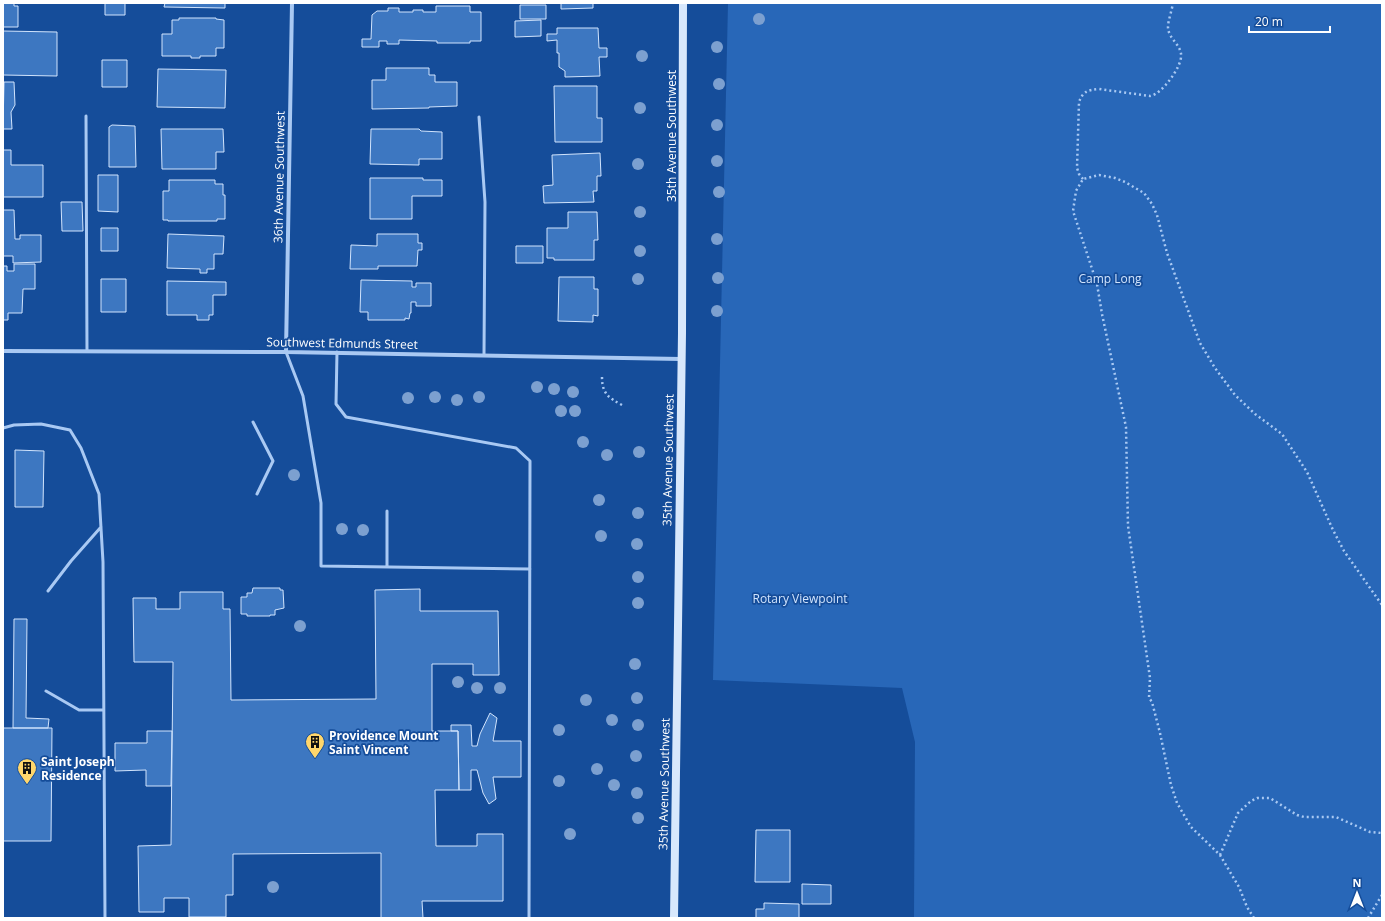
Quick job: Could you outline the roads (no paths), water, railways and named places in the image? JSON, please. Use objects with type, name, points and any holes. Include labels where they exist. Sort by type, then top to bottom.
[{"type":"main road","name":"35th Avenue Southwest","points":[[674,918],[681,359],[683,3]]},
{"type":"street","name":"36th Avenue Southwest","points":[[286,352],[292,3]]},
{"type":"street","name":"Southwest Edmunds Street","points":[[3,351],[337,352],[681,359]]},
{"type":"lane","points":[[86,116],[87,351]]},
{"type":"lane","points":[[479,117],[485,202],[484,355]]},
{"type":"lane","points":[[286,352],[303,396],[321,503],[321,566],[530,569]]},
{"type":"lane","points":[[337,352],[336,404],[346,417],[516,448],[530,461],[529,918]]},
{"type":"lane","points":[[253,422],[273,461],[257,494]]},
{"type":"lane","points":[[3,428],[14,425],[41,424],[70,430],[81,448],[99,494],[102,562],[105,918]]},
{"type":"lane","points":[[387,511],[387,567]]},
{"type":"lane","points":[[48,591],[70,561],[101,527]]},
{"type":"lane","points":[[46,691],[79,710],[103,710]]},
{"type":"place","name":"Providence Mount Saint Vincent","points":[[315,759]]},
{"type":"place","name":"Saint Joseph Residence","points":[[27,785]]},
{"type":"park label","name":"Camp Long","points":[[1110,278]]},
{"type":"park label","name":"Rotary Viewpoint","points":[[800,598]]}]
